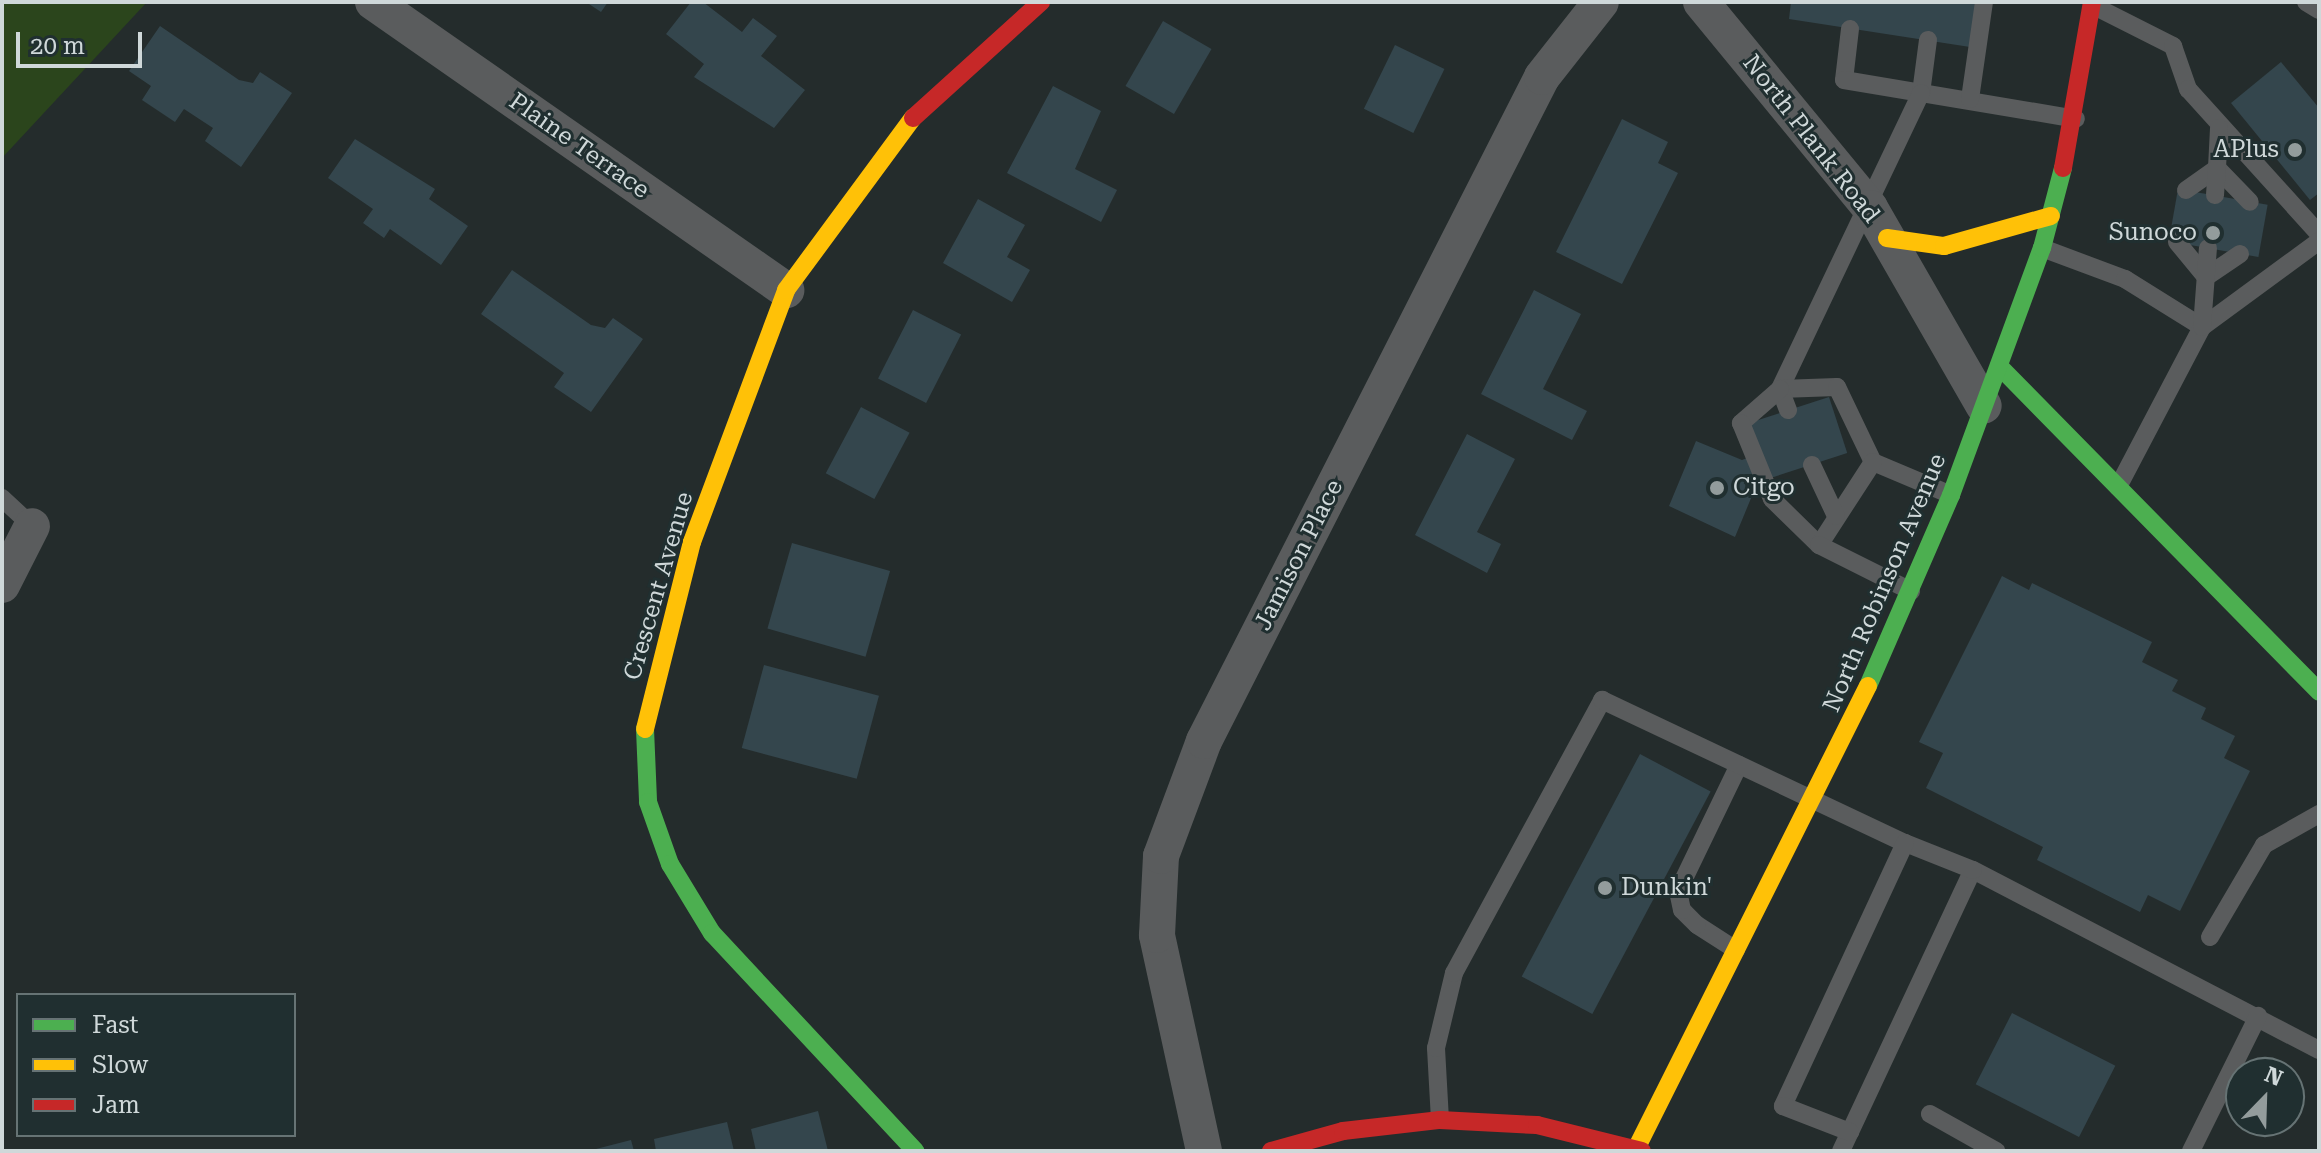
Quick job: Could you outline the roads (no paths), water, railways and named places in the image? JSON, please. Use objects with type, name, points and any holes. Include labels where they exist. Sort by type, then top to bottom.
[{"type":"main road","name":"Crescent Avenue","points":[[915,1151],[712,933],[670,864],[648,802],[644,734],[692,542],[786,290],[888,144],[959,69],[1041,2]]},
{"type":"main road","name":"North Robinson Avenue","points":[[1638,1150],[1813,799],[1911,591],[1951,495],[2042,248],[2076,119],[2092,4]]},
{"type":"main road","points":[[1879,223],[1944,246],[2051,216]]},
{"type":"main road","points":[[1999,366],[2319,692]]},
{"type":"main road","points":[[1271,1151],[1343,1131],[1440,1120],[1537,1125],[1638,1150]]},
{"type":"street","name":"Plaine Terrace","points":[[373,2],[786,290]]},
{"type":"street","name":"Jamison Place","points":[[1204,1151],[1157,935],[1161,856],[1204,741],[1542,77],[1601,2]]},
{"type":"street","name":"North Plank Road","points":[[1701,2],[1879,223],[1984,406]]},
{"type":"street","points":[[2,585],[32,526]]},
{"type":"lane","points":[[1970,99],[1984,2]]},
{"type":"lane","points":[[2306,2],[2319,10]]},
{"type":"lane","points":[[2092,4],[2173,46],[2188,89],[2219,128],[2319,234]]},
{"type":"lane","points":[[1850,29],[1844,80],[2076,119]]},
{"type":"lane","points":[[1911,591],[1819,545],[1772,499],[1741,423],[1780,389],[1879,223],[1921,93],[1928,40]]},
{"type":"lane","points":[[2215,195],[2219,128]]},
{"type":"lane","points":[[2186,190],[2217,168]]},
{"type":"lane","points":[[2217,168],[2250,202]]},
{"type":"lane","points":[[2202,327],[2319,241]]},
{"type":"lane","points":[[2177,242],[2206,277]]},
{"type":"lane","points":[[2042,248],[2125,279],[2202,327]]},
{"type":"lane","points":[[2118,487],[2202,327],[2208,248]]},
{"type":"lane","points":[[2206,277],[2240,254]]},
{"type":"lane","points":[[1780,389],[1837,387],[1873,462],[1951,495]]},
{"type":"lane","points":[[1780,389],[1788,410]]},
{"type":"lane","points":[[1819,545],[1873,462]]},
{"type":"lane","points":[[1812,465],[1836,516]]},
{"type":"lane","points":[[2,498],[32,526]]},
{"type":"lane","points":[[1440,1120],[1436,1048],[1454,973],[1602,700],[1905,843],[1973,870],[2319,1050]]},
{"type":"lane","points":[[1736,950],[1697,925],[1678,891],[1739,765]]},
{"type":"lane","points":[[2210,937],[2264,845],[2319,814]]},
{"type":"lane","points":[[1850,1132],[1783,1106],[1905,843]]},
{"type":"lane","points":[[1841,1151],[1973,870]]},
{"type":"lane","points":[[2191,1151],[2258,1016]]},
{"type":"lane","points":[[1930,1114],[1966,1144],[1996,1151]]},
{"type":"place","name":"APlus","points":[[2295,150]]},
{"type":"place","name":"Sunoco","points":[[2213,233]]},
{"type":"place","name":"Citgo","points":[[1717,488]]},
{"type":"place","name":"Dunkin'","points":[[1605,888]]}]
